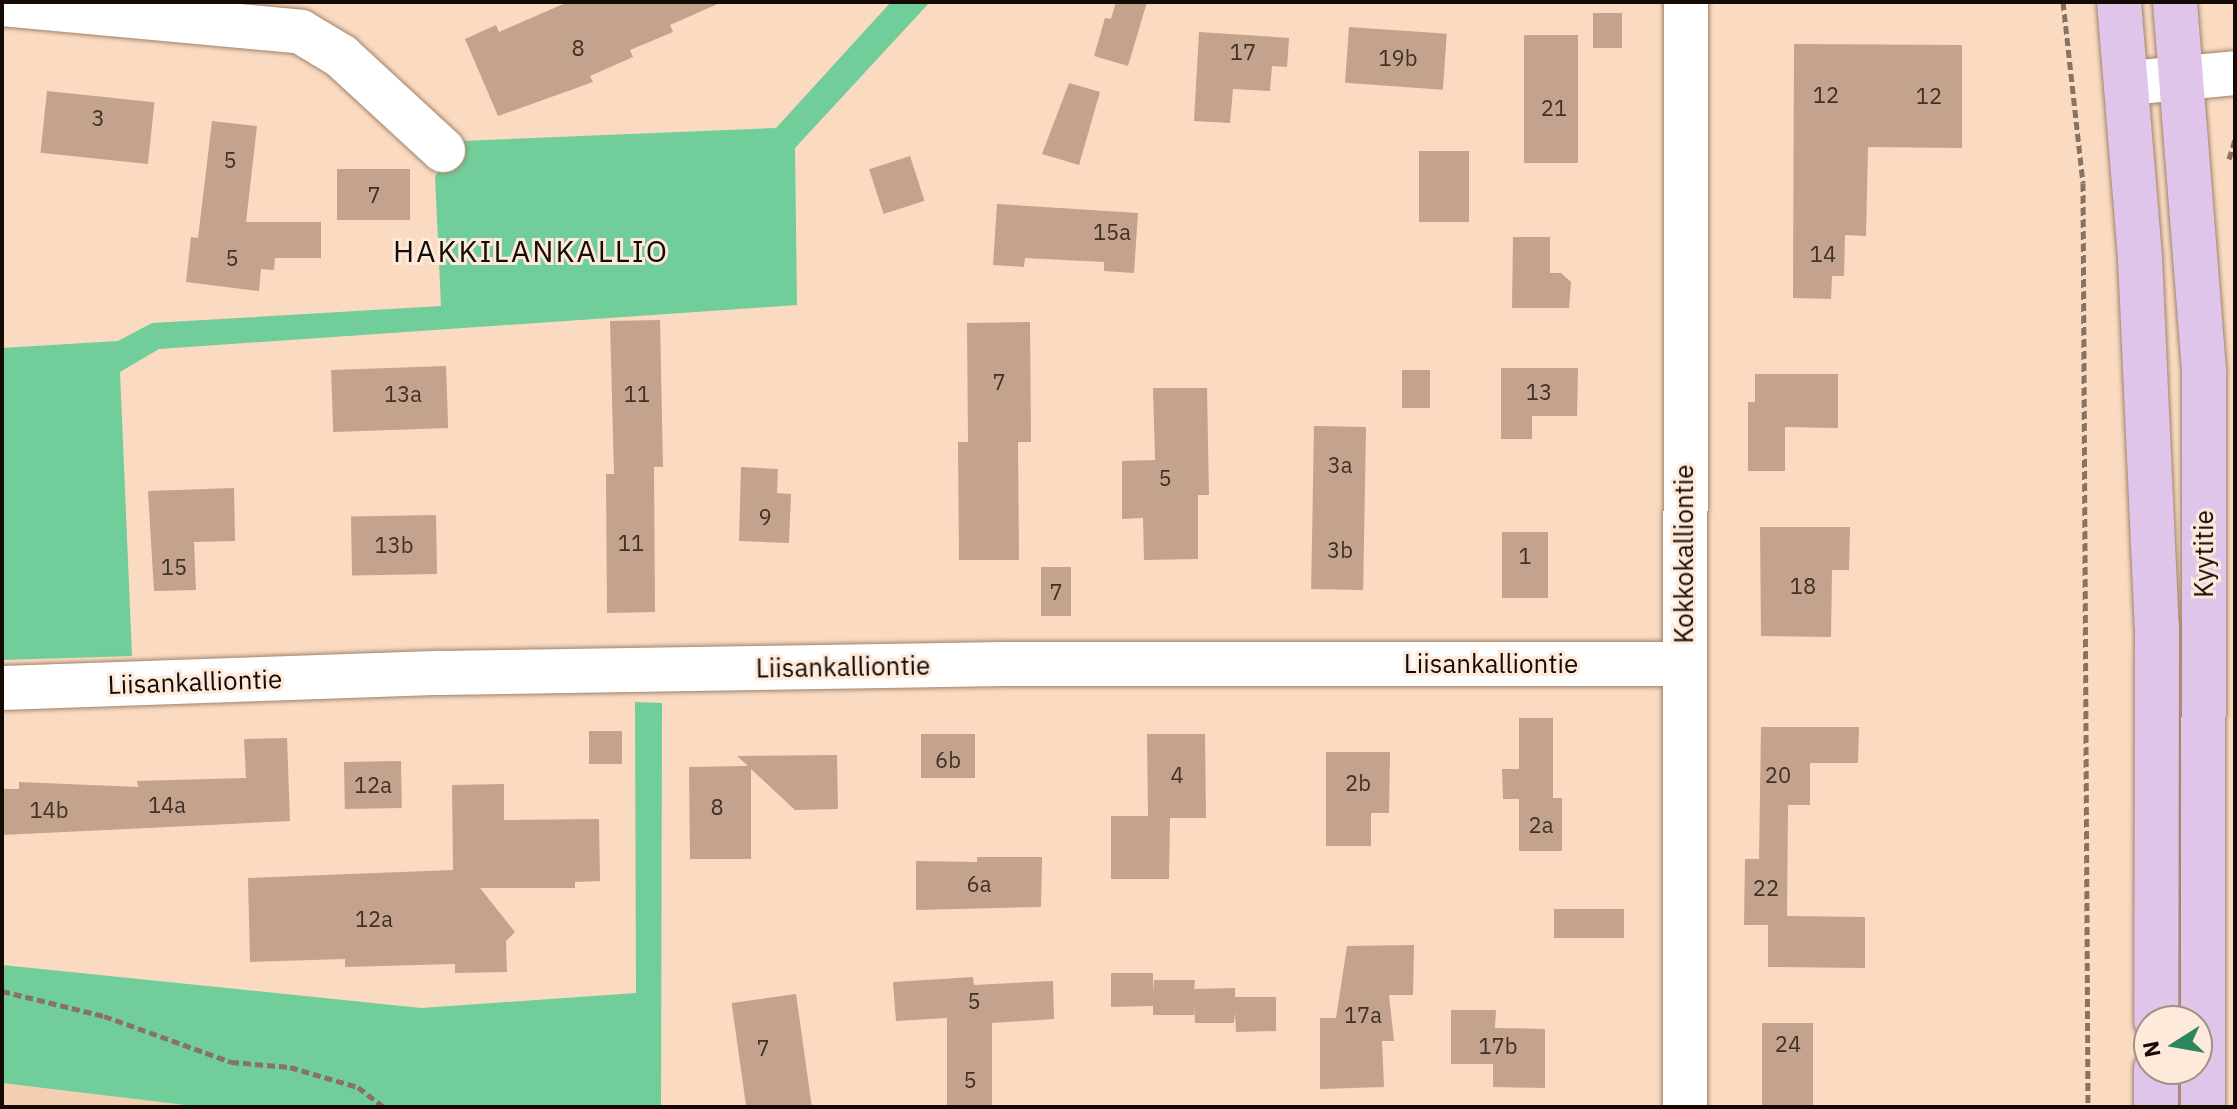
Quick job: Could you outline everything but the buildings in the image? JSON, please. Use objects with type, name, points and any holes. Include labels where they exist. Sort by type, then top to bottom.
[{"type":"main road","name":"Kyytitie","points":[[2119,2],[2128,83],[2157,627],[2156,1005]]},
{"type":"main road","name":"Kyytitie","points":[[2175,2],[2185,78],[2204,374],[2203,1107]]},
{"type":"main road","points":[[2156,1085],[2156,1107]]},
{"type":"street","name":"Kokkokalliontie","points":[[1685,1107],[1686,2]]},
{"type":"street","points":[[2,4],[301,32],[341,56],[443,150]]},
{"type":"street","points":[[2128,83],[2235,73]]},
{"type":"street","name":"Liisankalliontie","points":[[2,688],[441,673],[987,664],[1684,664]]},
{"type":"path","points":[[2063,2],[2083,183],[2088,1107]]},
{"type":"path","points":[[2227,167],[2235,139]]},
{"type":"path","points":[[2,991],[104,1016],[231,1062],[290,1067],[358,1087],[384,1107]]},
{"type":"shaded area","points":[[2,1083],[202,1107],[2,1107]]},
{"type":"green space","points":[[891,2],[930,2],[795,148],[797,305],[159,349],[120,372],[132,656],[2,660],[2,348],[118,341],[152,323],[441,306],[435,176],[462,141],[776,128]]},
{"type":"green space","points":[[635,702],[662,703],[661,1107],[202,1107],[2,1083],[2,965],[421,1008],[636,993]]},
{"type":"district","name":"HAKKILANKALLIO","points":[[531,251]]}]
